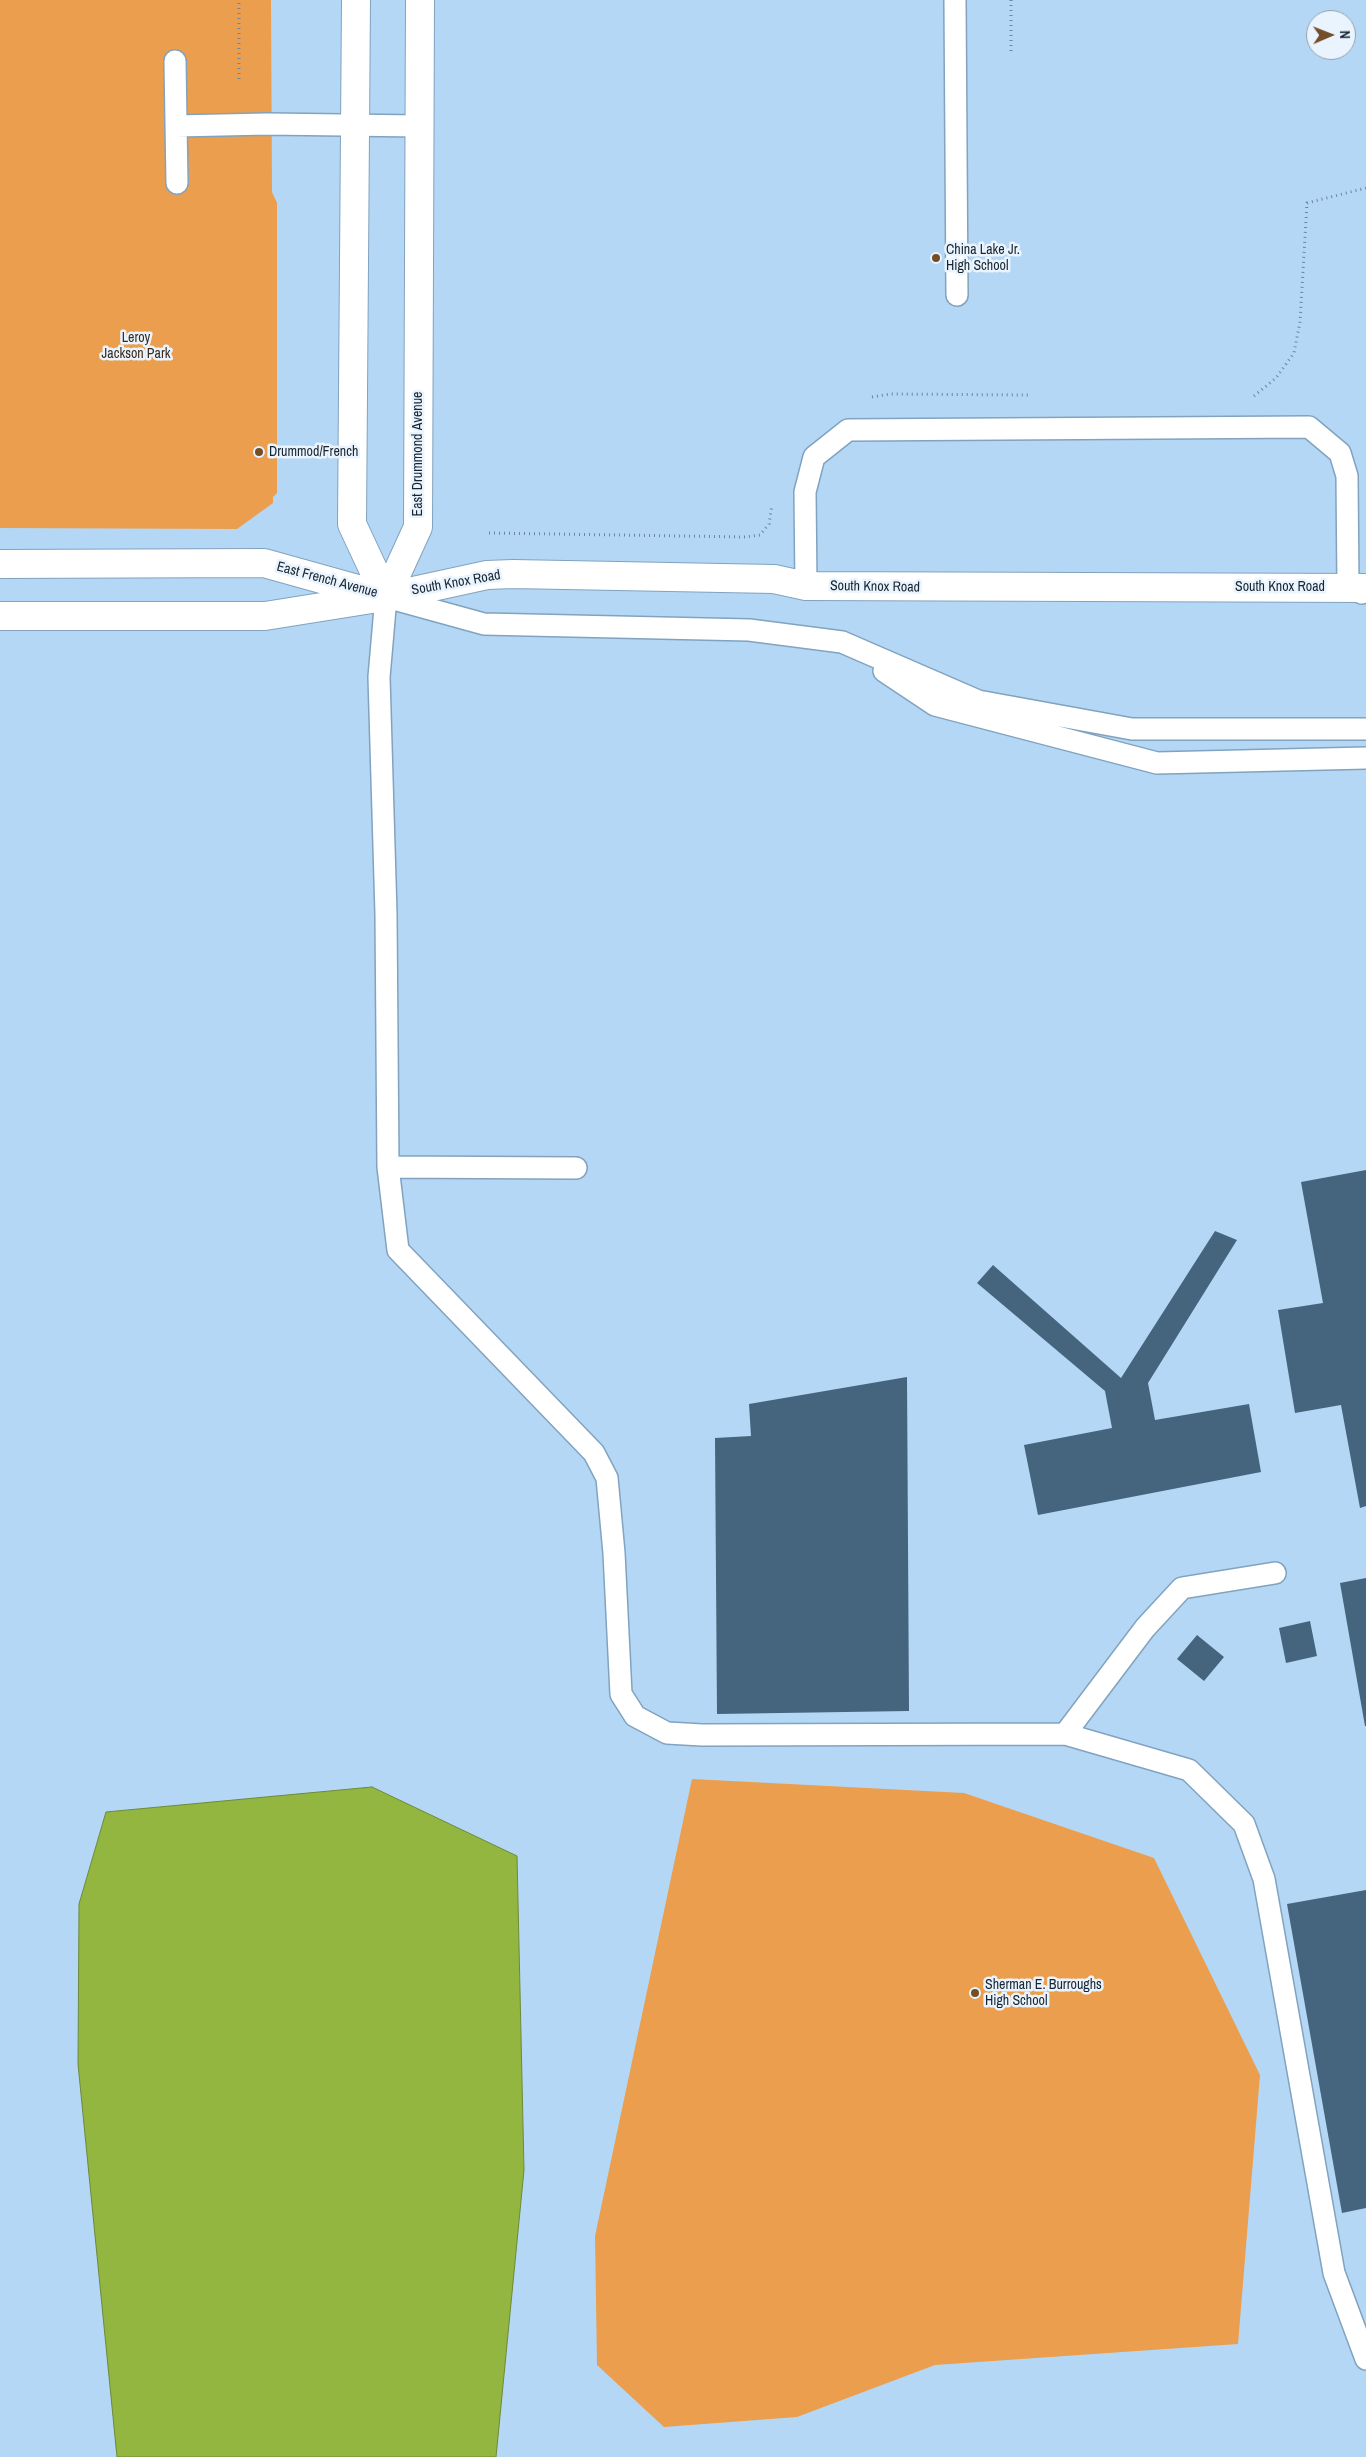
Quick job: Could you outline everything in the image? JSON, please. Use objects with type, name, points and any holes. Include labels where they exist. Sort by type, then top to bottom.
[{"type":"street","points":[[356,0],[352,524],[386,597]]},
{"type":"street","name":"East Drummond Avenue","points":[[386,597],[418,527],[420,0]]},
{"type":"street","name":"East French Avenue","points":[[0,564],[264,563],[386,597]]},
{"type":"street","name":"South Knox Road","points":[[386,597],[487,575],[513,574],[774,579],[806,586],[1360,590]]},
{"type":"street","name":"East French Avenue","points":[[0,616],[265,616],[386,597]]},
{"type":"lane","points":[[956,0],[957,295]]},
{"type":"lane","points":[[175,60],[177,183]]},
{"type":"lane","points":[[176,126],[420,126]]},
{"type":"lane","points":[[806,586],[805,492],[814,457],[848,430],[1309,427],[1340,453],[1347,476],[1360,590]]},
{"type":"lane","points":[[1366,729],[1132,729],[978,701],[842,642],[749,630],[484,624],[386,597],[379,677],[386,914],[388,1167],[398,1250],[594,1453],[607,1478],[614,1553],[621,1694],[635,1716],[667,1733],[702,1735],[1065,1734],[1189,1770],[1244,1824],[1264,1879],[1334,2273],[1366,2359]]},
{"type":"lane","points":[[842,642],[935,705],[1157,763],[1366,758]]},
{"type":"lane","points":[[388,1167],[576,1168]]},
{"type":"lane","points":[[1065,1734],[1145,1628],[1182,1588],[1275,1573]]},
{"type":"path","points":[[239,0],[239,79]]},
{"type":"path","points":[[1011,0],[1011,55]]},
{"type":"green space","name":"Leroy Jackson Park","points":[[0,0],[271,0],[272,192],[277,203],[277,493],[273,497],[273,503],[237,529],[0,528]]},
{"type":"green space","points":[[692,1779],[964,1793],[1154,1858],[1260,2075],[1238,2344],[935,2365],[797,2417],[664,2427],[597,2365],[595,2236]]},
{"type":"shaded area","points":[[372,1787],[517,1856],[524,2170],[496,2457],[117,2457],[78,2064],[79,1904],[106,1812]]},
{"type":"building","points":[[1366,1170],[1366,1506],[1360,1508],[1341,1405],[1295,1413],[1278,1310],[1323,1303],[1301,1182]]},
{"type":"building","points":[[1215,1231],[1237,1240],[1148,1383],[1155,1420],[1249,1404],[1261,1472],[1038,1515],[1024,1445],[1112,1428],[1105,1391],[977,1283],[993,1265],[1121,1378]]},
{"type":"building","points":[[907,1377],[909,1711],[717,1714],[715,1438],[751,1436],[749,1404]]},
{"type":"building","points":[[1366,1578],[1366,1726],[1365,1726],[1340,1583]]},
{"type":"building","points":[[1310,1621],[1317,1656],[1286,1663],[1279,1628]]},
{"type":"building","points":[[1197,1635],[1224,1657],[1204,1681],[1177,1659]]},
{"type":"building","points":[[1366,1890],[1366,2208],[1342,2213],[1287,1904]]},
{"type":"place","name":"China Lake Jr. High School","points":[[936,258]]},
{"type":"place","name":"Drummod/French","points":[[259,452]]},
{"type":"place","name":"Sherman E. Burroughs High School","points":[[975,1993]]}]
